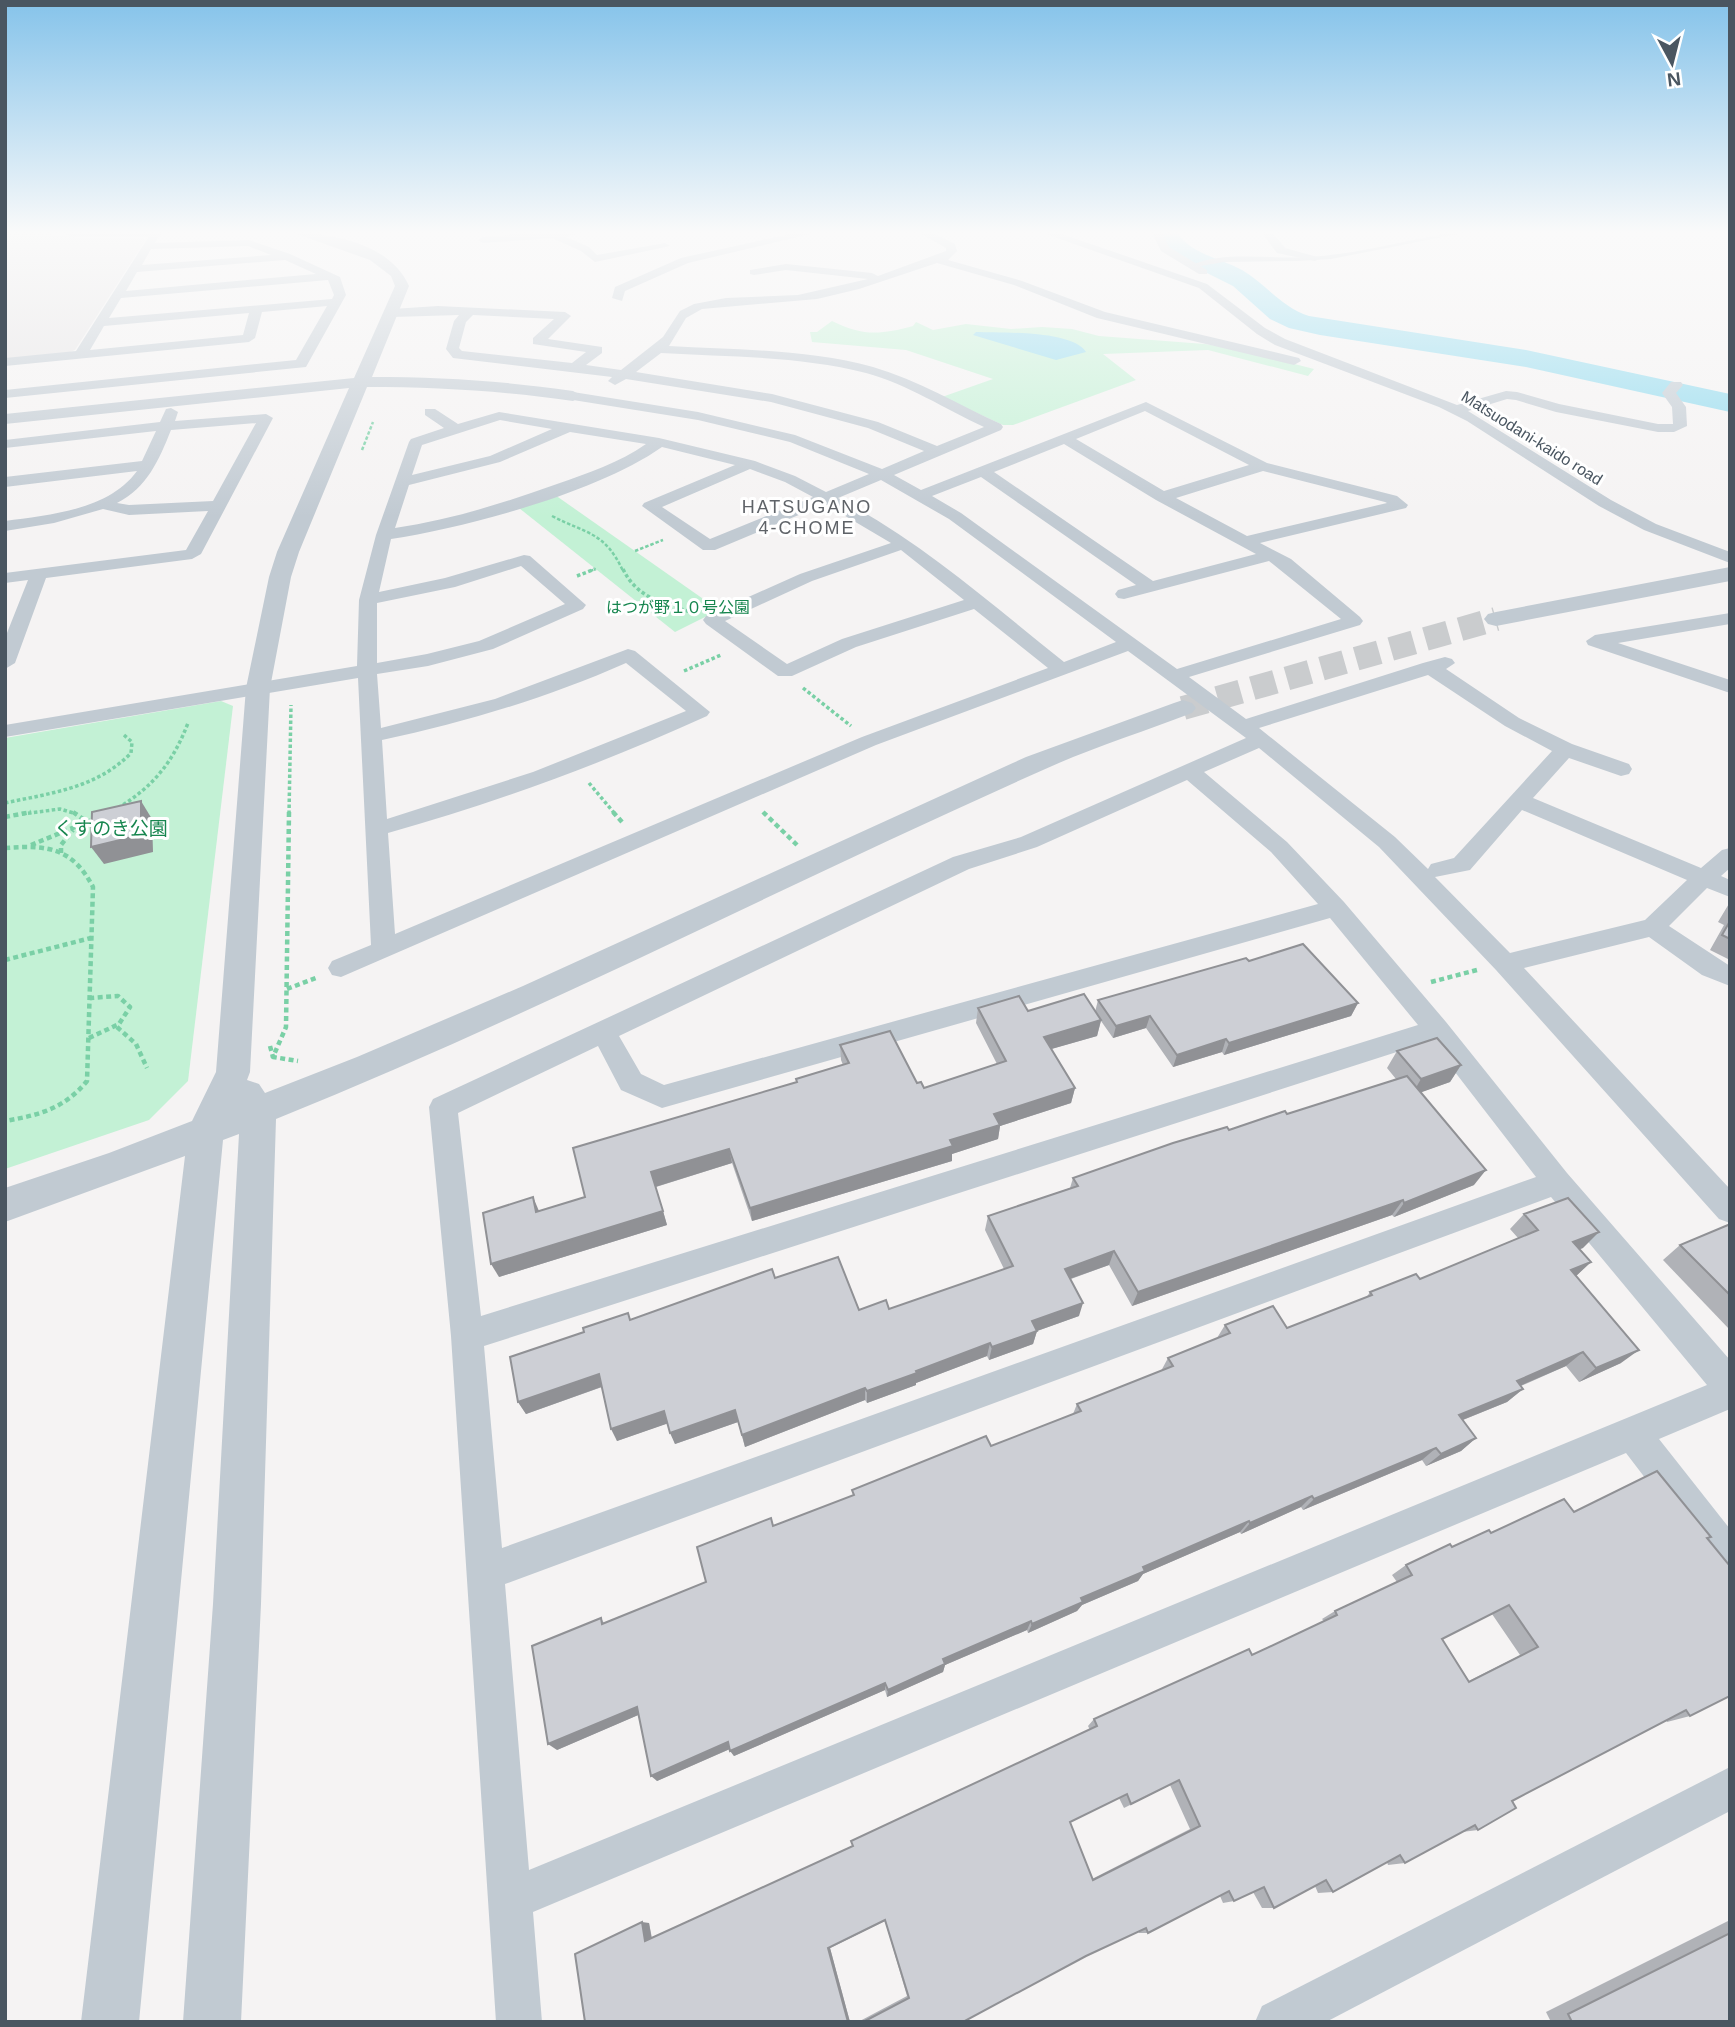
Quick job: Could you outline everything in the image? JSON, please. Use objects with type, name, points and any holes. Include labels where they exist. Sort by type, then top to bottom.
[{"type":"street","points":[[79,355],[96,328]]},
{"type":"street","points":[[5,362],[249,338],[252,328]]},
{"type":"street","points":[[5,394],[301,364],[322,328]]},
{"type":"street","points":[[110,2022],[206,1130],[233,1072],[258,688],[280,577],[288,552],[385,328]]},
{"type":"street","points":[[459,328],[453,352],[474,358],[575,368],[799,403],[873,425],[938,452]]},
{"type":"street","points":[[552,328],[538,341],[597,349],[575,368]]},
{"type":"street","points":[[582,397],[621,376],[672,335],[675,328]]},
{"type":"street","points":[[1155,328],[1410,392]]},
{"type":"street","name":"Matsuodani-kaido road","points":[[1257,328],[1280,342],[1455,410],[1605,503],[1650,527],[1730,558]]},
{"type":"street","points":[[656,349],[802,358],[869,370],[909,384],[996,427],[709,546],[650,506],[750,464]]},
{"type":"street","points":[[5,419],[361,382],[444,382],[503,386],[582,397],[747,426],[795,439],[883,475],[954,516],[1252,733],[1387,842],[1495,966],[1730,1210]]},
{"type":"street","points":[[1455,410],[1506,395],[1569,410],[1674,428],[1680,426],[1679,407],[1669,393],[1676,385]]},
{"type":"street","points":[[5,526],[50,520],[100,503],[131,488],[147,465],[176,401]]},
{"type":"street","points":[[921,495],[1150,404],[1262,466],[1391,499],[1401,505],[1242,542]]},
{"type":"street","points":[[430,412],[455,429]]},
{"type":"street","points":[[384,950],[367,670],[368,600],[384,535],[416,442],[499,416],[659,442],[750,464],[829,498],[904,544],[1060,668]]},
{"type":"street","points":[[5,444],[266,418],[192,554],[5,578]]},
{"type":"street","points":[[404,482],[495,459],[569,426]]},
{"type":"street","points":[[1065,438],[1162,497],[1285,563],[1354,621],[1173,676]]},
{"type":"street","points":[[384,535],[472,519],[608,470],[659,442]]},
{"type":"street","points":[[5,481],[147,465]]},
{"type":"street","points":[[1162,497],[1262,466]]},
{"type":"street","points":[[981,470],[1150,587]]},
{"type":"street","points":[[100,503],[128,510],[220,505]]},
{"type":"street","points":[[904,544],[806,576],[757,597],[712,621],[785,672],[849,643],[977,602]]},
{"type":"street","points":[[1125,594],[1270,556]]},
{"type":"street","points":[[5,731],[428,660],[486,645],[577,605],[524,560],[449,583],[368,600]]},
{"type":"street","points":[[5,663],[13,624],[39,574]]},
{"type":"street","points":[[1496,619],[1730,574]]},
{"type":"street","points":[[1730,618],[1595,642],[1730,687]]},
{"type":"street","points":[[341,968],[869,741],[1129,644]]},
{"type":"street","points":[[371,736],[444,722],[511,703],[573,681],[628,655],[700,712],[575,766],[466,804],[377,829]]},
{"type":"street","points":[[519,2022],[467,1336],[443,1107],[961,863],[1029,842],[1190,772],[1252,733],[1363,688],[1440,664],[1512,722],[1565,749],[1621,769]]},
{"type":"street","points":[[1363,688],[1382,701]]},
{"type":"street","points":[[5,1205],[118,1166],[369,1068],[535,995],[1036,763],[1183,708]]},
{"type":"street","points":[[1439,870],[1462,863],[1565,749]]},
{"type":"street","points":[[1190,772],[1279,847],[1335,908],[1437,1029],[1557,1182],[1730,1386]]},
{"type":"street","points":[[1520,801],[1730,889]]},
{"type":"street","points":[[1495,966],[1653,927],[1703,878],[1730,856]]},
{"type":"street","points":[[604,1032],[631,1082],[662,1097],[1335,908]]},
{"type":"street","points":[[1653,927],[1711,968],[1730,977]]},
{"type":"street","points":[[467,1336],[1437,1029]]},
{"type":"street","points":[[212,2022],[237,1604],[258,1111],[233,1072]]},
{"type":"street","points":[[485,1573],[1557,1182]]},
{"type":"street","points":[[511,1899],[1730,1392]]},
{"type":"street","points":[[1633,1434],[1730,1559]]},
{"type":"street","points":[[1278,2022],[1730,1788]]},
{"type":"path","points":[[358,457],[375,415]]},
{"type":"path","points":[[543,494],[539,500],[548,513],[589,530],[614,550],[628,580],[638,591],[655,600],[706,616],[712,621]]},
{"type":"path","points":[[661,681],[745,644]]},
{"type":"path","points":[[785,672],[788,678],[824,703],[869,741]]},
{"type":"path","points":[[273,1057],[286,1027],[291,683]]},
{"type":"path","points":[[116,809],[139,795],[163,775],[181,743],[189,721],[192,698]]},
{"type":"path","points":[[5,803],[70,789],[109,772],[124,762],[131,752],[131,742],[120,732]]},
{"type":"path","points":[[575,766],[638,841]]},
{"type":"path","points":[[5,817],[51,808],[73,812],[87,822]]},
{"type":"path","points":[[29,846],[106,813]]},
{"type":"path","points":[[773,822],[800,849]]},
{"type":"path","points":[[61,853],[61,845],[76,827]]},
{"type":"path","points":[[5,848],[50,848],[82,865],[93,887],[87,1081],[77,1096],[42,1116],[5,1121]]},
{"type":"path","points":[[5,960],[91,937]]},
{"type":"path","points":[[1403,989],[1495,966]]},
{"type":"path","points":[[89,1038],[117,1027],[127,1018],[130,1007],[126,999],[116,995],[90,998]]},
{"type":"path","points":[[117,1027],[133,1039],[143,1054],[147,1068]]},
{"type":"path","points":[[269,1045],[273,1057]]},
{"type":"path","points":[[273,1057],[305,1062]]},
{"type":"shaded area","points":[[5,328],[89,328],[75,350],[65,354],[5,360]]},
{"type":"green space","points":[[823,328],[849,328],[862,332],[907,328],[933,330],[946,328],[1072,329],[1099,336],[1205,344],[1314,369],[1308,376],[1208,350],[1103,354],[1136,380],[1013,425],[1003,425],[942,397],[993,379],[906,350],[812,342],[810,332],[817,332]]},
{"type":"green space","name":"はつが野１０号公園","points":[[555,495],[719,610],[675,632],[519,508]]},
{"type":"green space","name":"くすのき公園","points":[[221,701],[233,706],[188,1081],[149,1120],[5,1169],[5,738]]},
{"type":"water","points":[[976,332],[1052,336],[1078,345],[1086,352],[1056,360],[973,335]]},
{"type":"building","points":[[141,801],[141,835],[91,847],[92,812]]},
{"type":"building","points":[[1730,921],[1730,939],[1722,935]]},
{"type":"building","points":[[1303,944],[1358,1003],[1229,1043],[1226,1039],[1177,1055],[1150,1016],[1116,1026],[1098,1000],[1246,958],[1249,961]]},
{"type":"building","points":[[1084,994],[1101,1020],[1044,1037],[1075,1088],[994,1114],[1000,1125],[950,1140],[953,1146],[750,1208],[729,1149],[651,1172],[663,1211],[491,1264],[483,1213],[533,1197],[536,1212],[585,1197],[573,1148],[797,1082],[796,1079],[849,1063],[840,1045],[890,1031],[917,1083],[921,1082],[924,1088],[1006,1061],[978,1008],[1019,996],[1028,1011]]},
{"type":"building","points":[[1437,1038],[1461,1065],[1421,1079],[1397,1051]]},
{"type":"building","points":[[1407,1076],[1486,1170],[1404,1203],[1403,1200],[1138,1292],[1114,1251],[1065,1269],[1083,1303],[1032,1321],[1037,1331],[992,1347],[990,1343],[916,1371],[917,1373],[867,1391],[865,1388],[742,1435],[735,1410],[670,1433],[664,1411],[611,1429],[599,1374],[518,1402],[510,1357],[584,1332],[583,1328],[628,1313],[630,1320],[772,1269],[775,1278],[838,1257],[859,1310],[886,1300],[889,1309],[1013,1266],[988,1216],[1078,1186],[1073,1178],[1173,1143],[1227,1127],[1229,1130],[1285,1111],[1287,1114]]},
{"type":"building","points":[[1568,1198],[1599,1232],[1573,1242],[1591,1262],[1571,1270],[1639,1350],[1596,1368],[1583,1352],[1517,1381],[1523,1389],[1459,1415],[1476,1438],[1441,1454],[1436,1448],[1314,1499],[1312,1496],[1250,1523],[1249,1521],[1143,1567],[1145,1571],[1081,1598],[1083,1602],[943,1659],[945,1664],[888,1690],[885,1683],[730,1751],[728,1742],[651,1776],[637,1707],[548,1744],[532,1646],[601,1618],[602,1624],[706,1582],[697,1547],[771,1518],[773,1526],[854,1495],[852,1490],[986,1436],[991,1446],[1081,1411],[1077,1404],[1173,1366],[1168,1358],[1230,1333],[1225,1325],[1273,1306],[1287,1328],[1372,1295],[1370,1292],[1416,1274],[1420,1279],[1538,1230],[1524,1214]]},
{"type":"building","points":[[1728,1225],[1730,1227],[1730,1295],[1680,1245]]},
{"type":"building","points":[[1657,1471],[1711,1537],[1707,1538],[1730,1566],[1730,1696],[1690,1716],[1686,1710],[1512,1801],[1516,1808],[1478,1830],[1475,1825],[1405,1863],[1400,1855],[1333,1892],[1326,1880],[1274,1908],[1264,1887],[1234,1901],[1229,1891],[1148,1933],[1146,1928],[1086,1956],[963,2022],[863,2022],[909,1998],[885,1920],[828,1948],[848,2022],[585,2022],[575,1954],[642,1922],[645,1941],[853,1846],[851,1841],[1097,1726],[1094,1719],[1249,1649],[1252,1655],[1337,1615],[1335,1611],[1412,1575],[1406,1565],[1450,1544],[1452,1547],[1489,1530],[1491,1533],[1564,1499],[1574,1512]],"holes":[[[1509,1605],[1538,1647],[1469,1682],[1442,1639]],[[1179,1780],[1200,1826],[1093,1880],[1070,1822],[1127,1794],[1131,1804]]]},
{"type":"building","points":[[1730,1933],[1730,2022],[1572,2022],[1568,2014]]},
{"type":"waterway","points":[[1324,328],[1526,359],[1730,403]]},
{"type":"tunnel","points":[[1183,708],[1496,619]]},
{"type":"district","name":"HATSUGANO 4-CHOME","points":[[807,517]]}]
